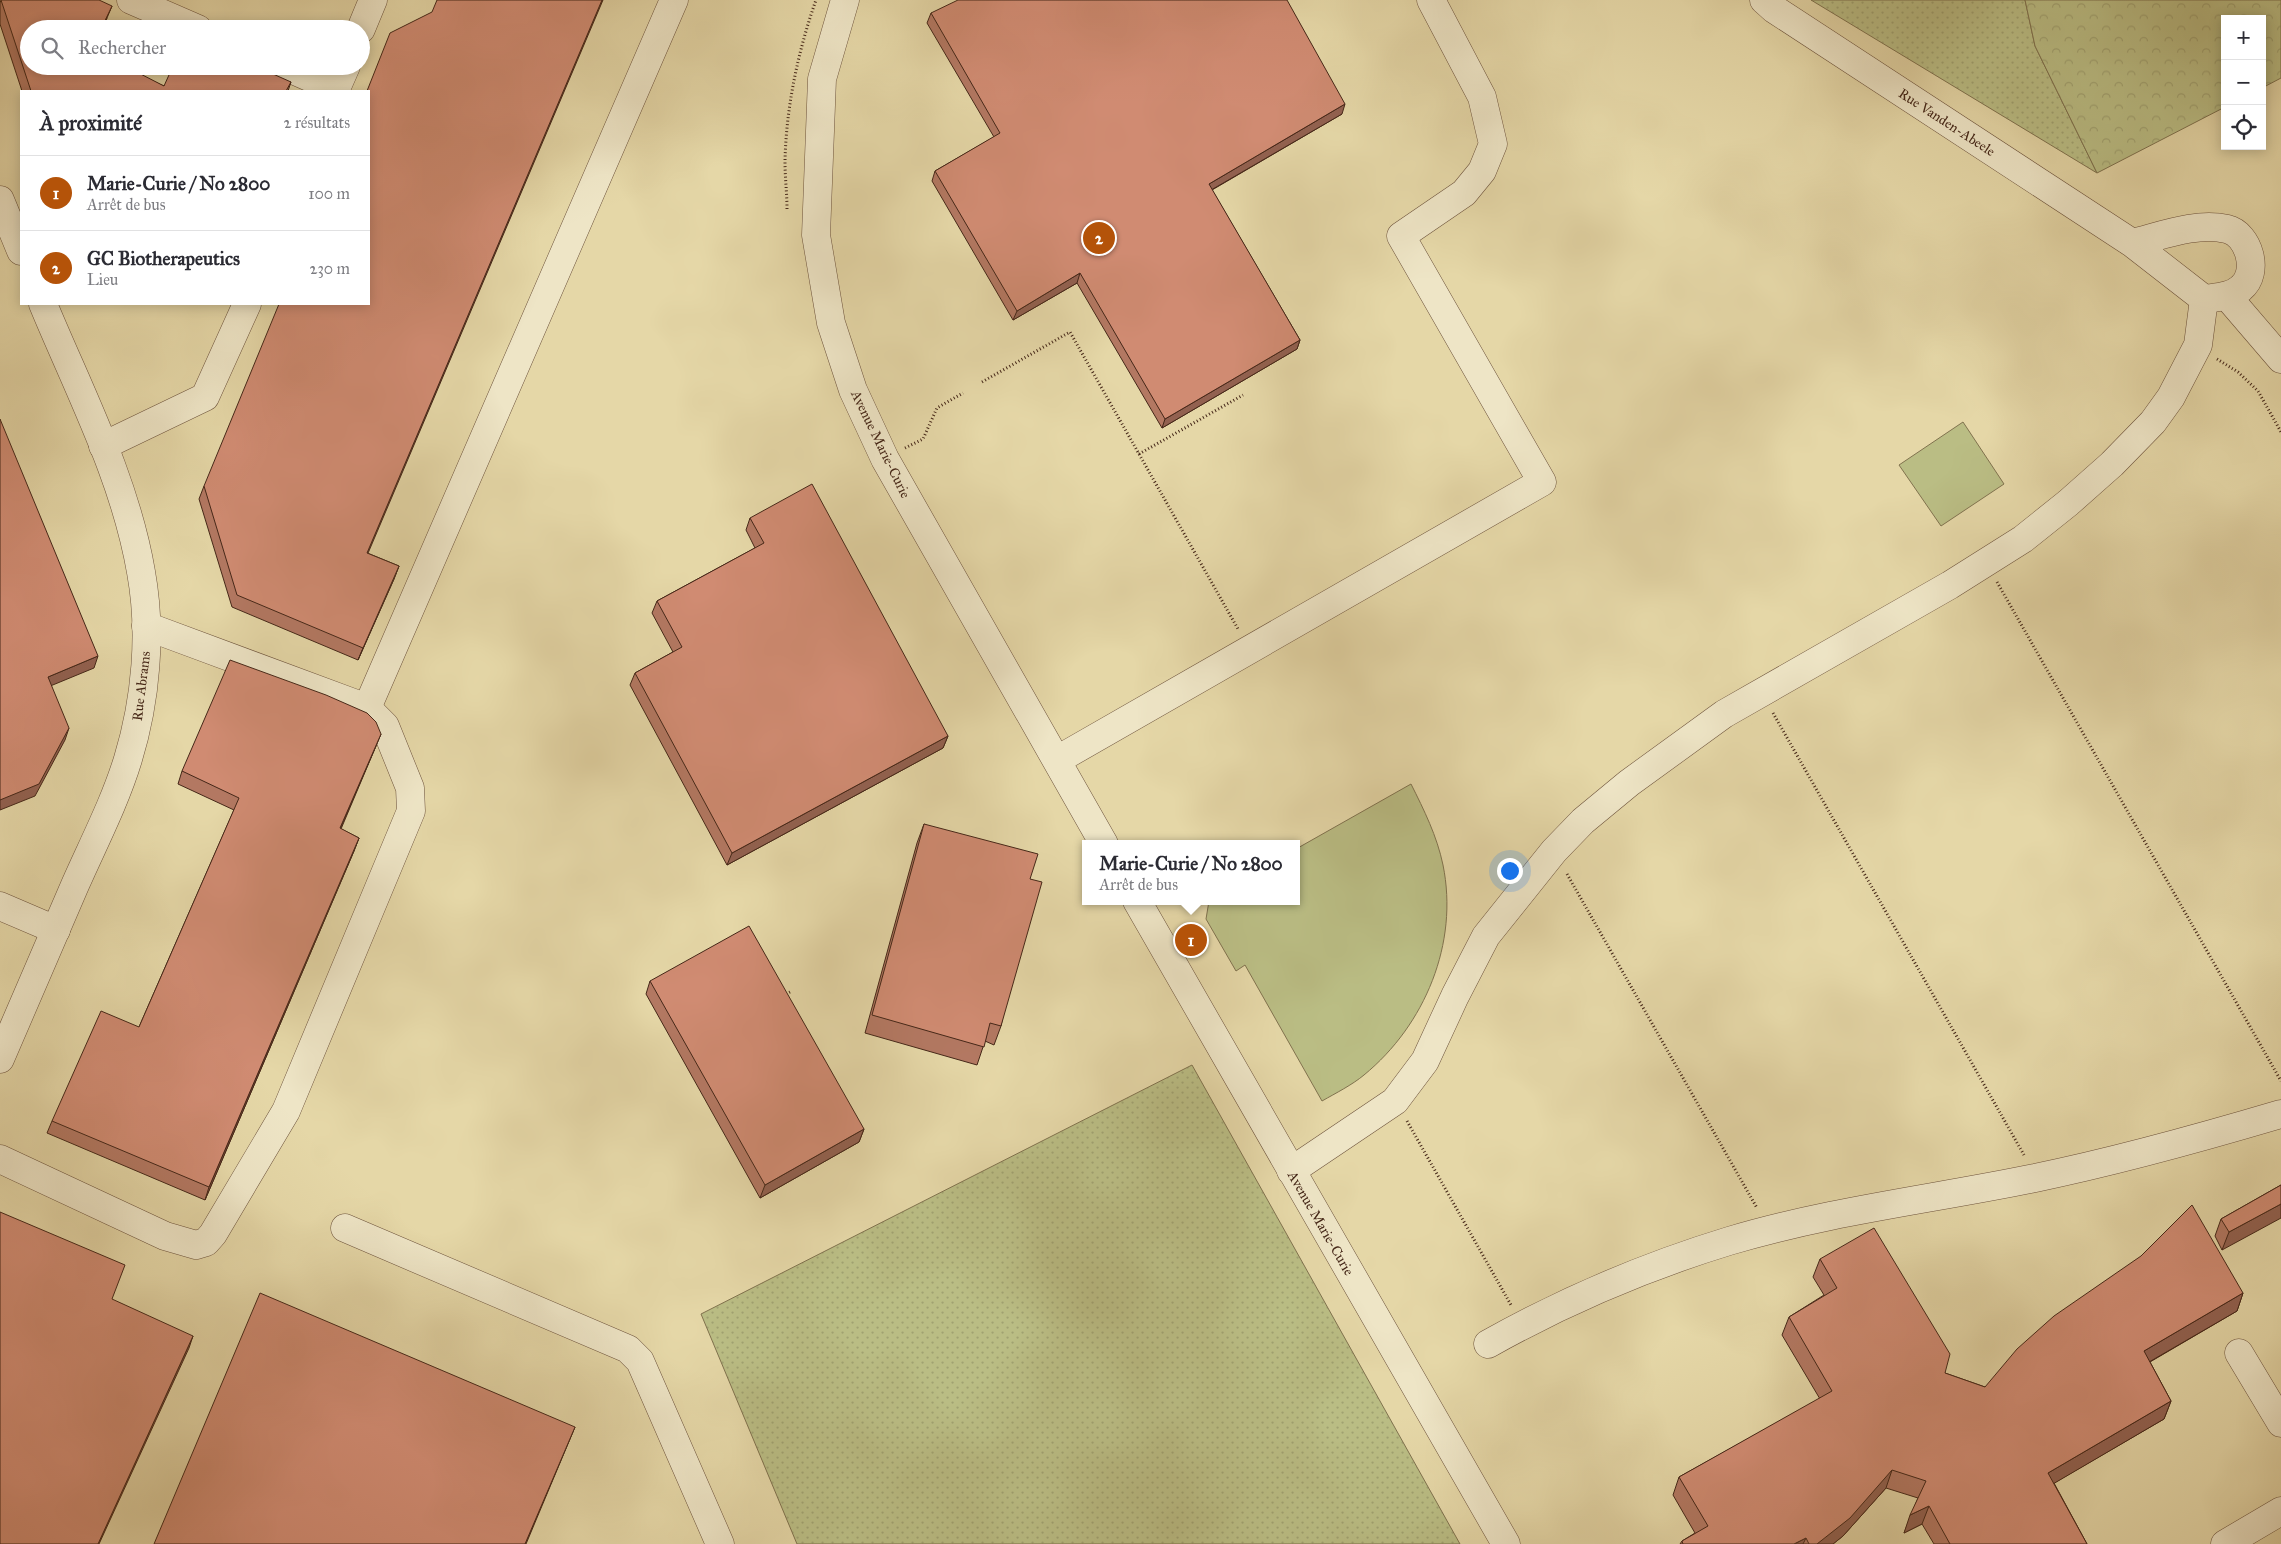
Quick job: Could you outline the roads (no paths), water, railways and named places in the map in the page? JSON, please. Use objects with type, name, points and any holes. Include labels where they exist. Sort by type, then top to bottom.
[{"type":"street","points":[[131,0],[177,20]]},
{"type":"street","points":[[365,20],[373,0]]},
{"type":"street","points":[[367,708],[674,0]]},
{"type":"street","name":"Avenue Marie-Curie","points":[[845,0],[822,79],[816,235],[831,322],[853,390],[885,459],[1102,840]]},
{"type":"street","points":[[1057,760],[1542,482],[1401,236],[1464,193],[1482,171],[1493,144],[1482,97],[1431,0]]},
{"type":"street","name":"Rue Vanden-Abeele","points":[[1764,0],[1774,9],[2216,297],[2281,359]]},
{"type":"street","points":[[315,75],[339,82]]},
{"type":"street","points":[[0,200],[20,249]]},
{"type":"street","points":[[1291,1170],[1395,1101],[1425,1061],[1455,996],[1486,936],[1554,851],[1583,821],[1629,782],[1724,714],[1987,562],[2023,539],[2112,464],[2154,422],[2171,397],[2198,345],[2216,297],[2241,288],[2249,279],[2252,266],[2250,254],[2239,237],[2229,230],[2217,228],[2193,229],[2132,243]]},
{"type":"street","name":"Rue Abrams","points":[[0,1059],[128,760],[140,705],[146,644],[142,573],[135,540],[103,446],[43,305]]},
{"type":"street","points":[[103,446],[205,397],[246,305]]},
{"type":"street","points":[[0,1159],[165,1236],[196,1246],[206,1242],[213,1234],[286,1111],[411,811],[410,788],[385,726],[367,708],[146,626]]},
{"type":"street","name":"Avenue Marie-Curie","points":[[1139,905],[1506,1544]]},
{"type":"street","points":[[0,906],[56,930]]},
{"type":"street","points":[[1488,1344],[1522,1325],[1617,1282],[1728,1241],[1870,1207],[1932,1198],[2036,1178],[2140,1153],[2281,1114]]},
{"type":"street","points":[[345,1228],[628,1349],[640,1361],[720,1544]]},
{"type":"street","points":[[2239,1353],[2281,1423]]},
{"type":"street","points":[[2225,1544],[2281,1511]]},
{"type":"place","name":"GC Biotherapeutics","points":[[1099,238]]},
{"type":"place","name":"Marie-Curie / No 2800","points":[[1191,940]]}]
